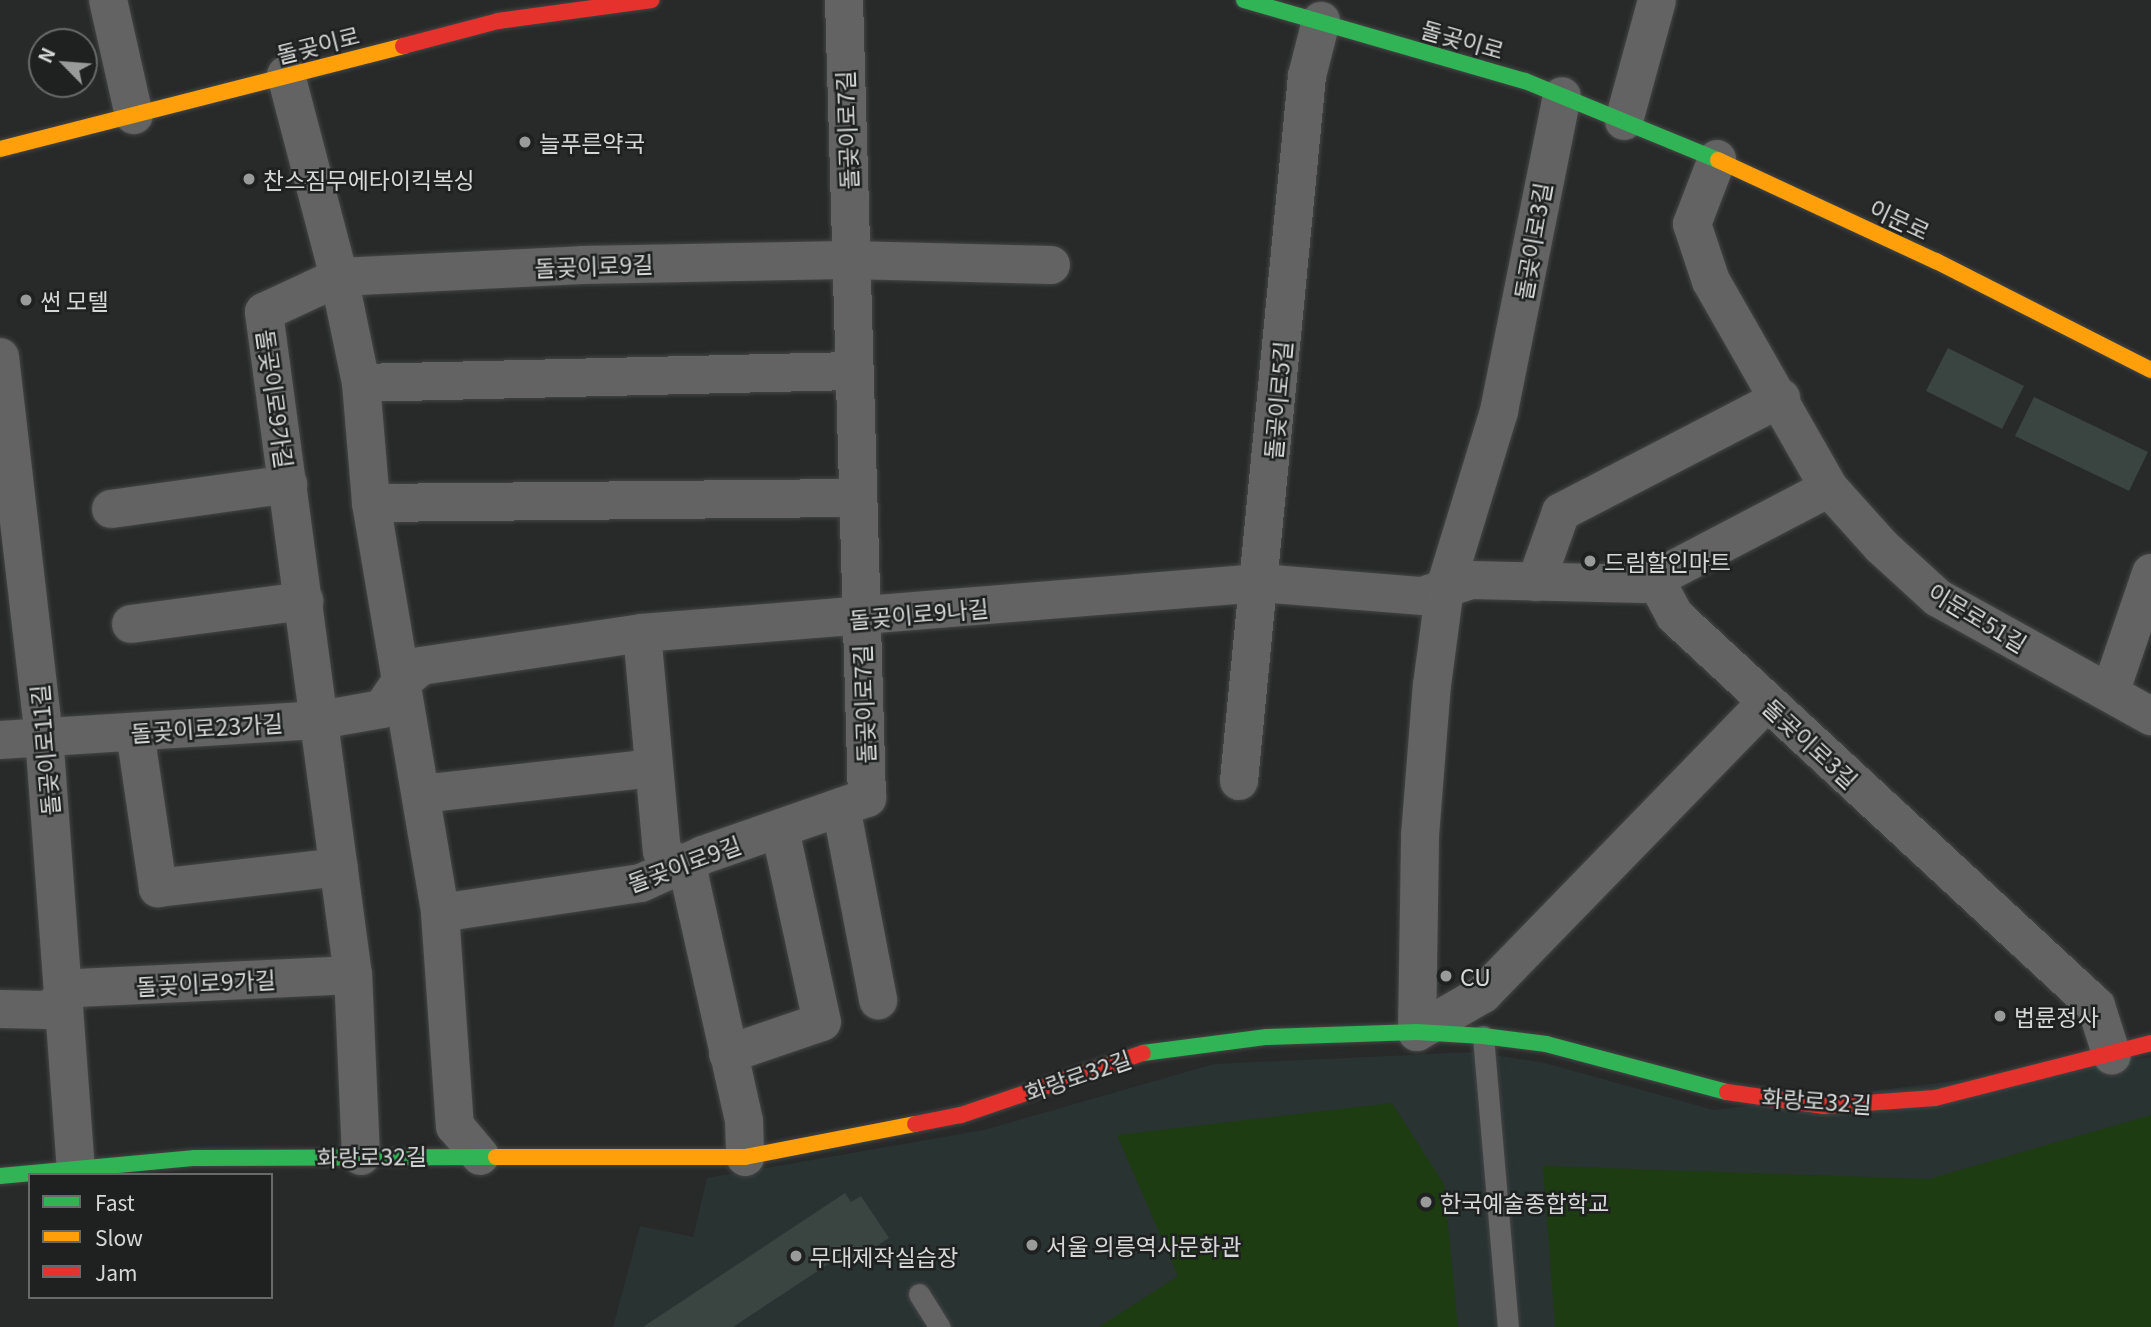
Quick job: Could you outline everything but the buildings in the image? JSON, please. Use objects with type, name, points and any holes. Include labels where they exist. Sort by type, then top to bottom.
[{"type":"street","points":[[108,0],[134,115]]},
{"type":"street","points":[[498,21],[500,0]]},
{"type":"street","name":"돌곶이로","points":[[0,149],[498,21],[652,0]]},
{"type":"street","name":"돌곶이로7길","points":[[841,807],[867,798],[852,371],[844,0]]},
{"type":"street","name":"돌곶이로","points":[[1244,0],[1562,96],[1624,121]]},
{"type":"street","points":[[1624,121],[1657,0]]},
{"type":"street","name":"돌곶이로5길","points":[[1239,781],[1307,76],[1321,22]]},
{"type":"street","points":[[286,75],[339,277],[361,383],[371,503],[399,684],[421,794],[440,913],[455,1126],[480,1156]]},
{"type":"street","name":"돌곶이로3길","points":[[1417,1032],[1420,836],[1432,685],[1445,588],[1499,411],[1562,96]]},
{"type":"street","name":"이문로","points":[[1624,121],[1717,159],[1936,261],[2151,370]]},
{"type":"street","name":"이문로51길","points":[[1717,159],[1692,224],[1711,281],[1781,398],[1829,488],[1881,546],[1938,598],[2151,716]]},
{"type":"street","points":[[849,260],[1051,265]]},
{"type":"street","name":"돌곶이로9길","points":[[339,277],[582,265],[849,260]]},
{"type":"street","name":"돌곶이로9가길","points":[[339,277],[264,312],[353,975],[362,1156]]},
{"type":"street","name":"돌곶이로11길","points":[[0,357],[9,501],[44,735],[76,1168]]},
{"type":"street","points":[[361,383],[852,371]]},
{"type":"street","points":[[1536,582],[1561,512],[1781,398]]},
{"type":"street","name":"돌곶이로9가길","points":[[111,509],[288,484]]},
{"type":"street","points":[[1445,588],[1471,580],[1643,584],[1829,488]]},
{"type":"street","points":[[371,503],[856,498]]},
{"type":"street","points":[[2110,692],[2151,573]]},
{"type":"street","name":"돌곶이로3길","points":[[1655,579],[1675,616],[2096,1006],[2112,1056]]},
{"type":"street","name":"돌곶이로9나길","points":[[399,684],[421,666],[642,633],[860,619],[1260,583],[1422,596],[1445,588]]},
{"type":"street","points":[[131,624],[304,601]]},
{"type":"street","points":[[642,633],[662,851],[690,879],[744,1121],[744,1157]]},
{"type":"street","name":"돌곶이로23가길","points":[[0,740],[44,735],[320,720],[382,709],[399,684]]},
{"type":"street","name":"화랑로32길","points":[[1417,1032],[1483,994],[1767,702]]},
{"type":"street","points":[[135,732],[158,888],[339,867]]},
{"type":"street","points":[[421,794],[654,768]]},
{"type":"street","points":[[841,807],[878,1000]]},
{"type":"street","name":"돌곶이로9길","points":[[440,913],[641,883],[841,807]]},
{"type":"street","points":[[729,1054],[822,1022],[780,829]]},
{"type":"street","name":"돌곶이로9가길","points":[[64,999],[76,988],[353,975]]},
{"type":"street","points":[[0,1009],[48,1010],[64,999]]},
{"type":"street","name":"화랑로32길","points":[[0,1175],[195,1158],[744,1157],[961,1115],[1149,1051],[1267,1037],[1417,1032],[1483,1036],[1546,1044],[1716,1091],[1824,1106],[1935,1098],[2112,1056],[2151,1043]]},
{"type":"lane","points":[[1483,1036],[1508,1327]]},
{"type":"lane","points":[[919,1294],[940,1327]]},
{"type":"shaded area","name":"한국예술종합학교","points":[[1474,1052],[1545,1063],[1714,1110],[2151,1057],[2151,1327],[613,1327],[640,1226],[693,1237],[707,1178],[984,1130],[1214,1064]]},
{"type":"green space","points":[[1392,1103],[1444,1184],[1458,1327],[1099,1327],[1178,1276],[1117,1135]]},
{"type":"green space","points":[[2151,1115],[2151,1327],[1555,1327],[1543,1166],[1929,1179]]},
{"type":"traffic: fast","points":[[1244,0],[1525,81],[1718,160]]},
{"type":"traffic: fast","points":[[1143,1053],[1267,1037],[1417,1032],[1483,1036],[1546,1044],[1727,1092]]},
{"type":"traffic: fast","points":[[32,1173],[195,1158],[496,1157]]},
{"type":"traffic: fast","points":[[0,1176],[28,1173]]},
{"type":"traffic: slow","points":[[0,149],[403,46]]},
{"type":"traffic: slow","points":[[1718,160],[1936,261],[2151,370]]},
{"type":"traffic: slow","points":[[496,1157],[745,1157],[915,1124]]},
{"type":"traffic: jam","points":[[403,46],[498,21],[652,0]]},
{"type":"traffic: jam","points":[[1727,1092],[1824,1106],[1935,1098],[2151,1043]]},
{"type":"traffic: jam","points":[[915,1124],[961,1115],[1143,1053]]},
{"type":"place","name":"늘푸른약국","points":[[525,142]]},
{"type":"place","name":"찬스짐무에타이킥복싱","points":[[249,179]]},
{"type":"place","name":"썬 모텔","points":[[26,300]]},
{"type":"place","name":"드림할인마트","points":[[1590,561]]},
{"type":"place","name":"CU","points":[[1446,976]]},
{"type":"place","name":"법륜정사","points":[[2000,1016]]},
{"type":"place","name":"한국예술종합학교","points":[[1426,1202]]},
{"type":"place","name":"서울 의릉역사문화관","points":[[1032,1245]]},
{"type":"place","name":"무대제작실습장","points":[[796,1256]]}]
